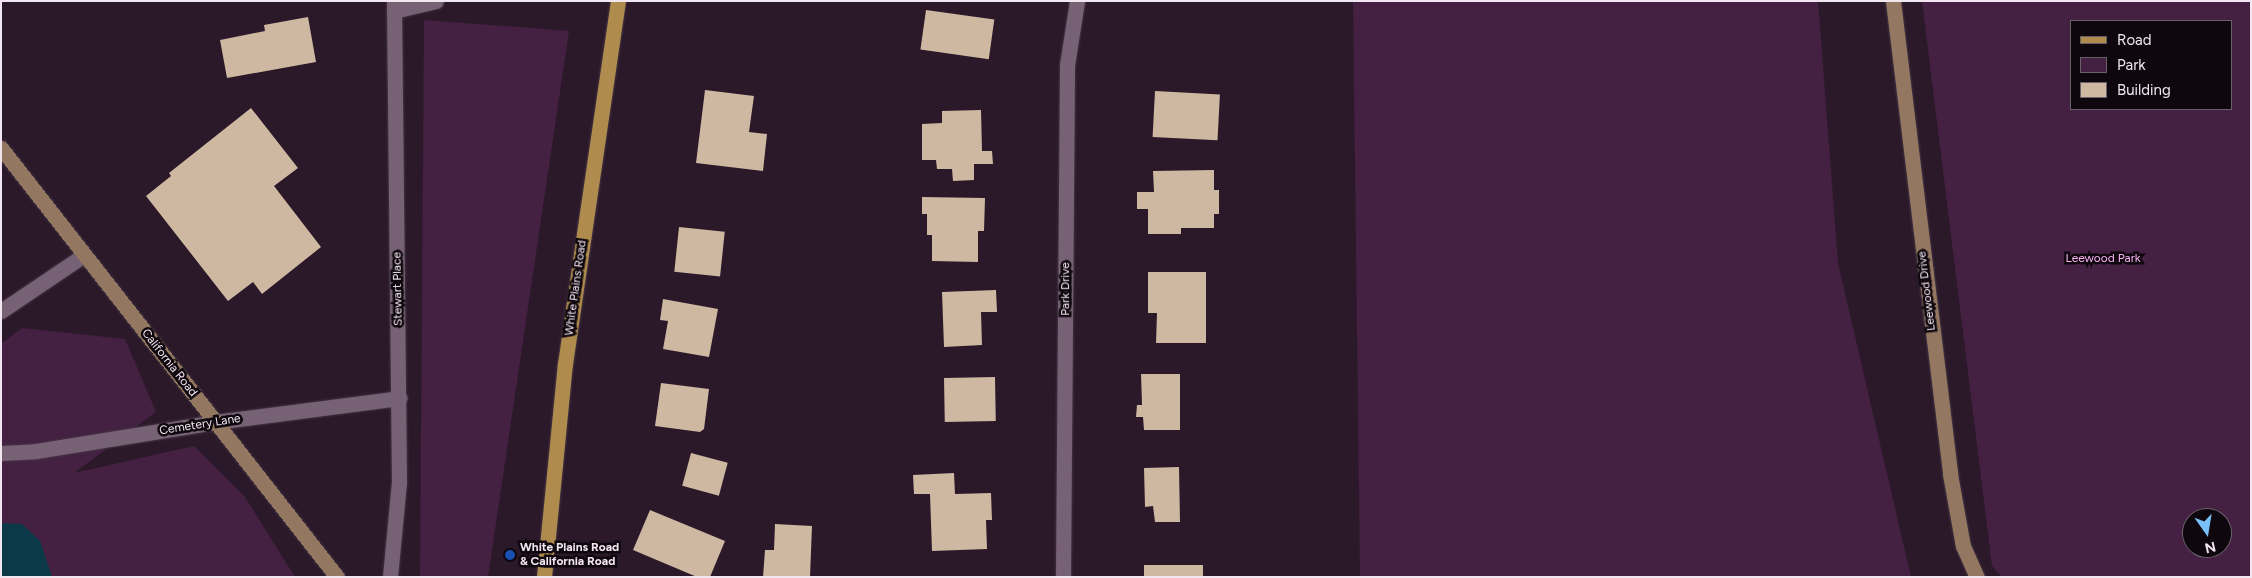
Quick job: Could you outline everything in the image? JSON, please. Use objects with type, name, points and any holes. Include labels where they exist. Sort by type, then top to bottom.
[{"type":"main road","name":"White Plains Road","points":[[544,577],[565,364],[618,1]]},
{"type":"street","points":[[394,6],[436,1]]},
{"type":"street","name":"Park Drive","points":[[1063,577],[1067,74],[1077,1]]},
{"type":"street","name":"Leewood Drive","points":[[1892,1],[1950,474],[1963,546],[1977,577]]},
{"type":"street","name":"Stewart Place","points":[[390,577],[399,482],[394,6]]},
{"type":"street","name":"California Road","points":[[1,148],[337,577]]},
{"type":"street","points":[[1,312],[84,255]]},
{"type":"street","name":"Cemetery Lane","points":[[1,453],[36,451],[215,422],[399,398]]},
{"type":"green space","points":[[1353,1],[1818,1],[1838,263],[1911,577],[1360,577]]},
{"type":"green space","name":"Leewood Park","points":[[1922,1],[2251,1],[2251,577],[2002,577],[1992,566]]},
{"type":"green space","points":[[424,20],[569,31],[488,577],[420,577]]},
{"type":"green space","points":[[22,328],[125,339],[156,412],[74,473],[194,446],[245,497],[295,577],[1,577],[1,344]]},
{"type":"water","points":[[1,523],[22,524],[40,541],[52,577],[1,577]]},
{"type":"building","points":[[926,10],[994,20],[989,59],[920,50]]},
{"type":"building","points":[[308,17],[316,62],[227,78],[220,40],[265,31],[264,25]]},
{"type":"building","points":[[705,90],[754,96],[749,132],[767,134],[763,171],[696,163]]},
{"type":"building","points":[[1155,91],[1220,94],[1218,140],[1153,137]]},
{"type":"building","points":[[251,108],[298,168],[274,186],[321,247],[262,294],[253,282],[228,301],[146,196],[171,176],[169,173]]},
{"type":"building","points":[[981,110],[982,151],[992,151],[993,164],[974,164],[974,180],[953,181],[952,169],[937,169],[936,160],[922,160],[922,124],[942,123],[942,111]]},
{"type":"building","points":[[1214,170],[1214,190],[1219,190],[1219,214],[1214,214],[1214,228],[1181,228],[1181,234],[1148,234],[1148,209],[1137,209],[1137,192],[1154,192],[1153,171]]},
{"type":"building","points":[[922,197],[985,198],[984,231],[978,231],[978,262],[932,261],[932,235],[927,235],[927,214],[922,214]]},
{"type":"building","points":[[679,227],[725,232],[720,277],[674,272]]},
{"type":"building","points":[[1148,272],[1206,272],[1206,343],[1156,343],[1157,313],[1148,313]]},
{"type":"building","points":[[996,290],[997,312],[981,312],[982,345],[944,347],[942,292]]},
{"type":"building","points":[[663,299],[718,309],[709,357],[663,349],[668,321],[660,320]]},
{"type":"building","points":[[1141,374],[1180,374],[1180,430],[1144,430],[1143,417],[1136,417],[1137,405],[1142,405]]},
{"type":"building","points":[[995,377],[996,421],[945,422],[944,378]]},
{"type":"building","points":[[661,383],[709,389],[704,429],[700,432],[655,426]]},
{"type":"building","points":[[691,453],[728,463],[719,496],[682,486]]},
{"type":"building","points":[[1179,467],[1180,522],[1155,522],[1153,506],[1145,507],[1144,468]]},
{"type":"building","points":[[954,473],[955,494],[991,493],[992,520],[986,520],[987,549],[932,551],[930,494],[914,494],[913,475]]},
{"type":"building","points":[[650,510],[725,541],[710,577],[697,577],[633,550]]},
{"type":"building","points":[[775,524],[812,526],[810,577],[763,577],[765,550],[774,550]]},
{"type":"building","points":[[1144,565],[1203,565],[1203,577],[1144,577]]},
{"type":"place","name":"White Plains Road & California Road","points":[[510,555]]}]
